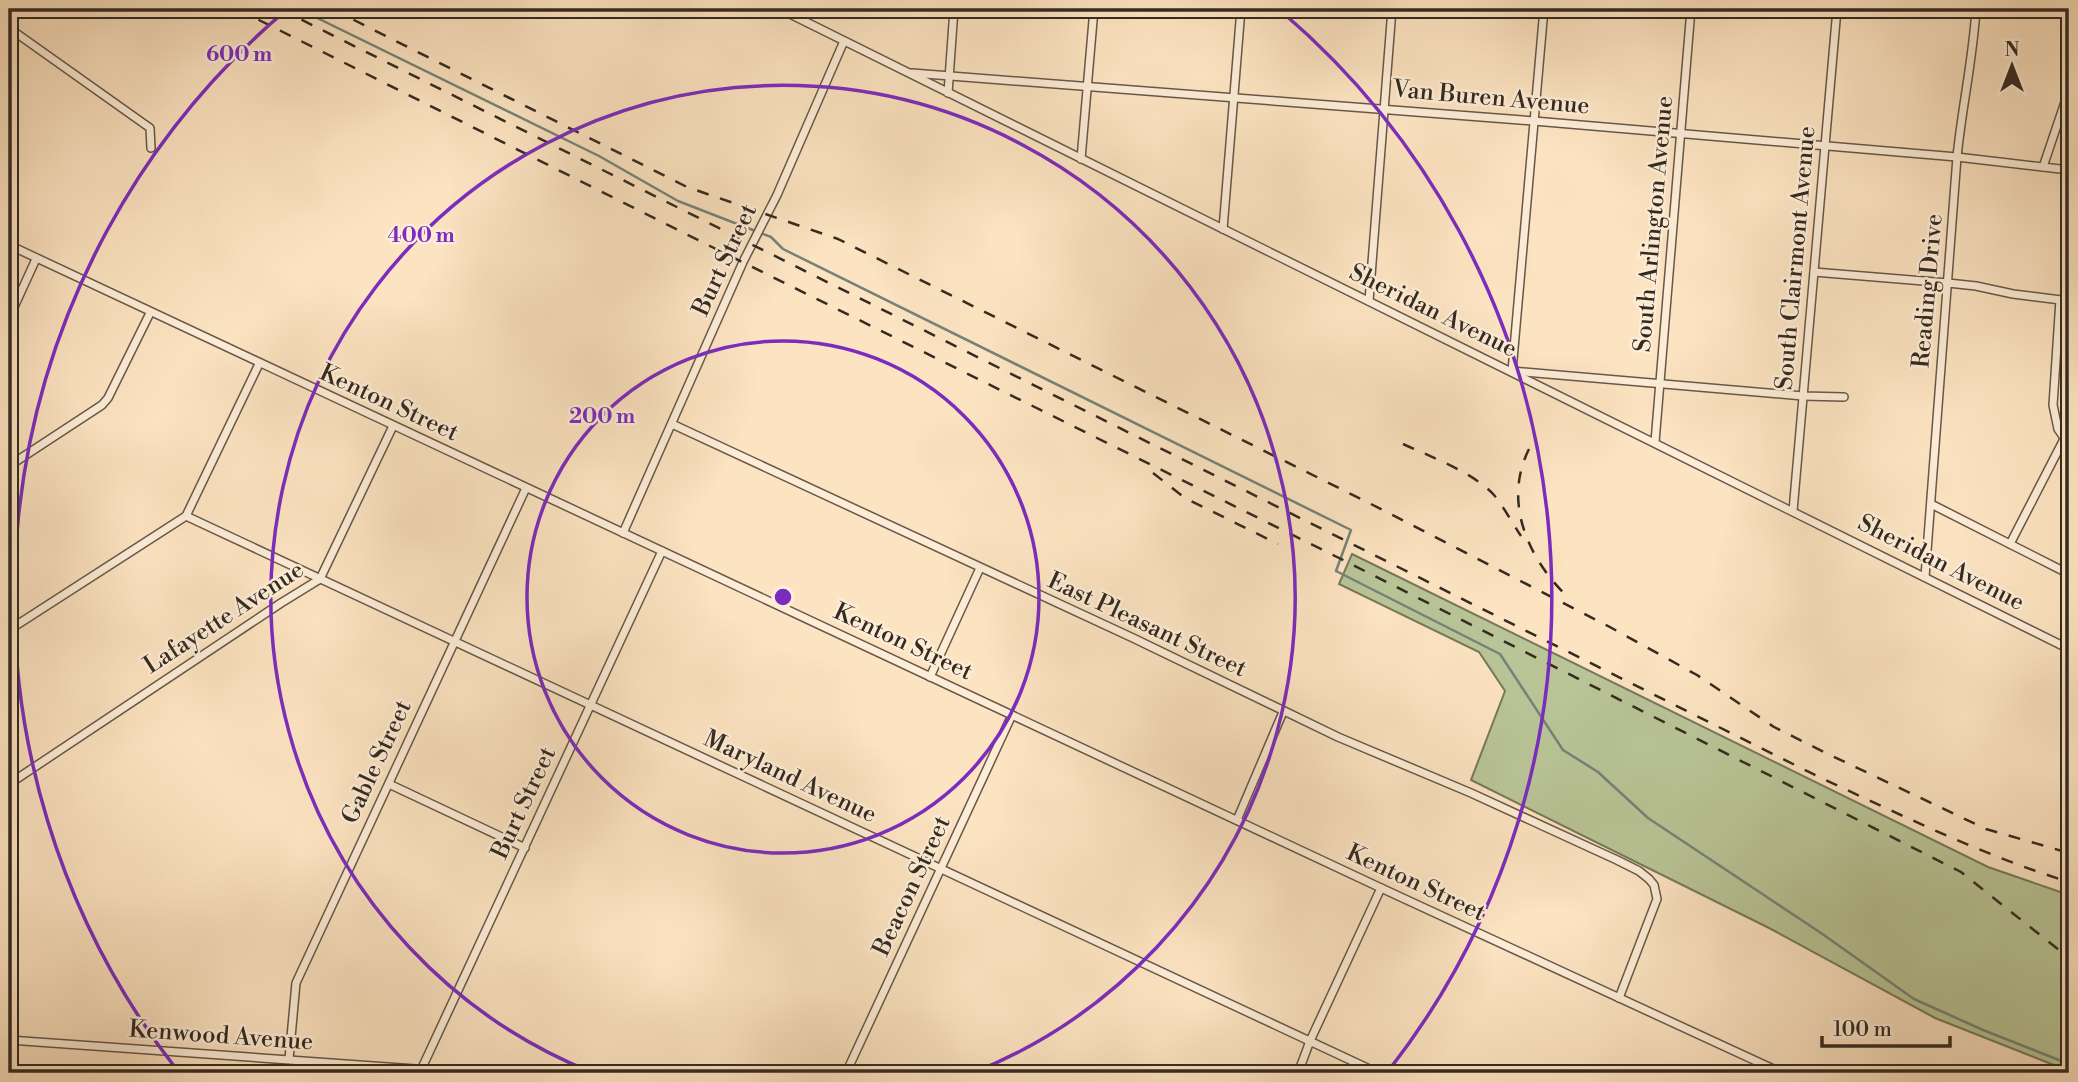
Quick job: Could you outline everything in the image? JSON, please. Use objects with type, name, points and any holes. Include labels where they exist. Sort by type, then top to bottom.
[{"type":"street","name":"Sheridan Avenue","points":[[780,9],[2069,649]]},
{"type":"street","points":[[948,93],[954,9]]},
{"type":"street","points":[[1081,159],[1094,9]]},
{"type":"street","points":[[1223,229],[1241,9]]},
{"type":"street","points":[[1369,301],[1392,9]]},
{"type":"street","points":[[1544,9],[1512,371],[1803,396],[1844,397]]},
{"type":"street","name":"South Arlington Avenue","points":[[1656,442],[1691,9]]},
{"type":"street","name":"South Clairmont Avenue","points":[[1793,511],[1837,9]]},
{"type":"street","name":"Reading Drive","points":[[1925,577],[1957,157],[1972,62],[1976,9]]},
{"type":"street","points":[[9,28],[150,128],[151,148]]},
{"type":"street","name":"Burt Street","points":[[624,533],[844,41]]},
{"type":"street","name":"Van Buren Avenue","points":[[908,73],[1384,108],[1825,145],[2069,170]]},
{"type":"street","points":[[2043,167],[2069,90]]},
{"type":"street","name":"Kenton Street","points":[[9,245],[1782,1073]]},
{"type":"street","points":[[9,318],[36,259]]},
{"type":"street","points":[[1814,272],[1948,283],[2069,301]]},
{"type":"street","points":[[2010,544],[2067,442],[2056,423],[2053,405],[2060,300]]},
{"type":"street","points":[[9,466],[102,405],[150,313]]},
{"type":"street","points":[[9,630],[186,516],[260,364]]},
{"type":"street","name":"East Pleasant Street","points":[[672,424],[1133,638],[1283,712],[1546,826],[1639,871],[1649,879],[1656,891],[1654,909],[1619,998]]},
{"type":"street","name":"Lafayette Avenue","points":[[9,784],[320,579],[393,426]]},
{"type":"street","name":"Gable Street","points":[[289,1059],[296,983],[526,488]]},
{"type":"street","points":[[1931,504],[2069,574]]},
{"type":"street","name":"Maryland Avenue","points":[[186,516],[1378,1073]]},
{"type":"street","name":"Burt Street","points":[[421,1070],[662,551]]},
{"type":"street","points":[[930,677],[980,568]]},
{"type":"street","points":[[1237,820],[1283,712]]},
{"type":"street","name":"Beacon Street","points":[[846,1073],[1012,715]]},
{"type":"street","points":[[388,784],[525,848]]},
{"type":"street","points":[[1298,1073],[1310,1041],[1381,888]]},
{"type":"street","name":"Kenwood Avenue","points":[[9,1040],[472,1073]]},
{"type":"green space","points":[[1352,554],[1988,867],[2069,895],[2069,1071],[1935,1018],[1769,928],[1471,780],[1505,691],[1479,652],[1339,584]]},
{"type":"waterway","points":[[305,9],[305,12],[599,156],[678,201],[771,237],[783,249],[1351,530],[1336,571],[1500,654],[1563,750],[1598,772],[1648,818],[1821,933],[1914,999],[2069,1064]]},
{"type":"railway","points":[[237,9],[1337,557],[1961,872],[2069,958]]},
{"type":"railway","points":[[280,9],[1817,776],[1973,847],[2069,882]]},
{"type":"railway","points":[[332,9],[687,187],[838,239],[1369,503],[1608,626],[1697,675],[1774,727],[1828,754],[1986,829],[2069,853]]},
{"type":"railway","points":[[1403,444],[1475,479],[1494,495],[1521,536]]},
{"type":"railway","points":[[1529,449],[1521,469],[1518,490],[1524,530],[1542,567],[1570,599]]},
{"type":"railway","points":[[1153,473],[1185,498],[1278,544]]}]
